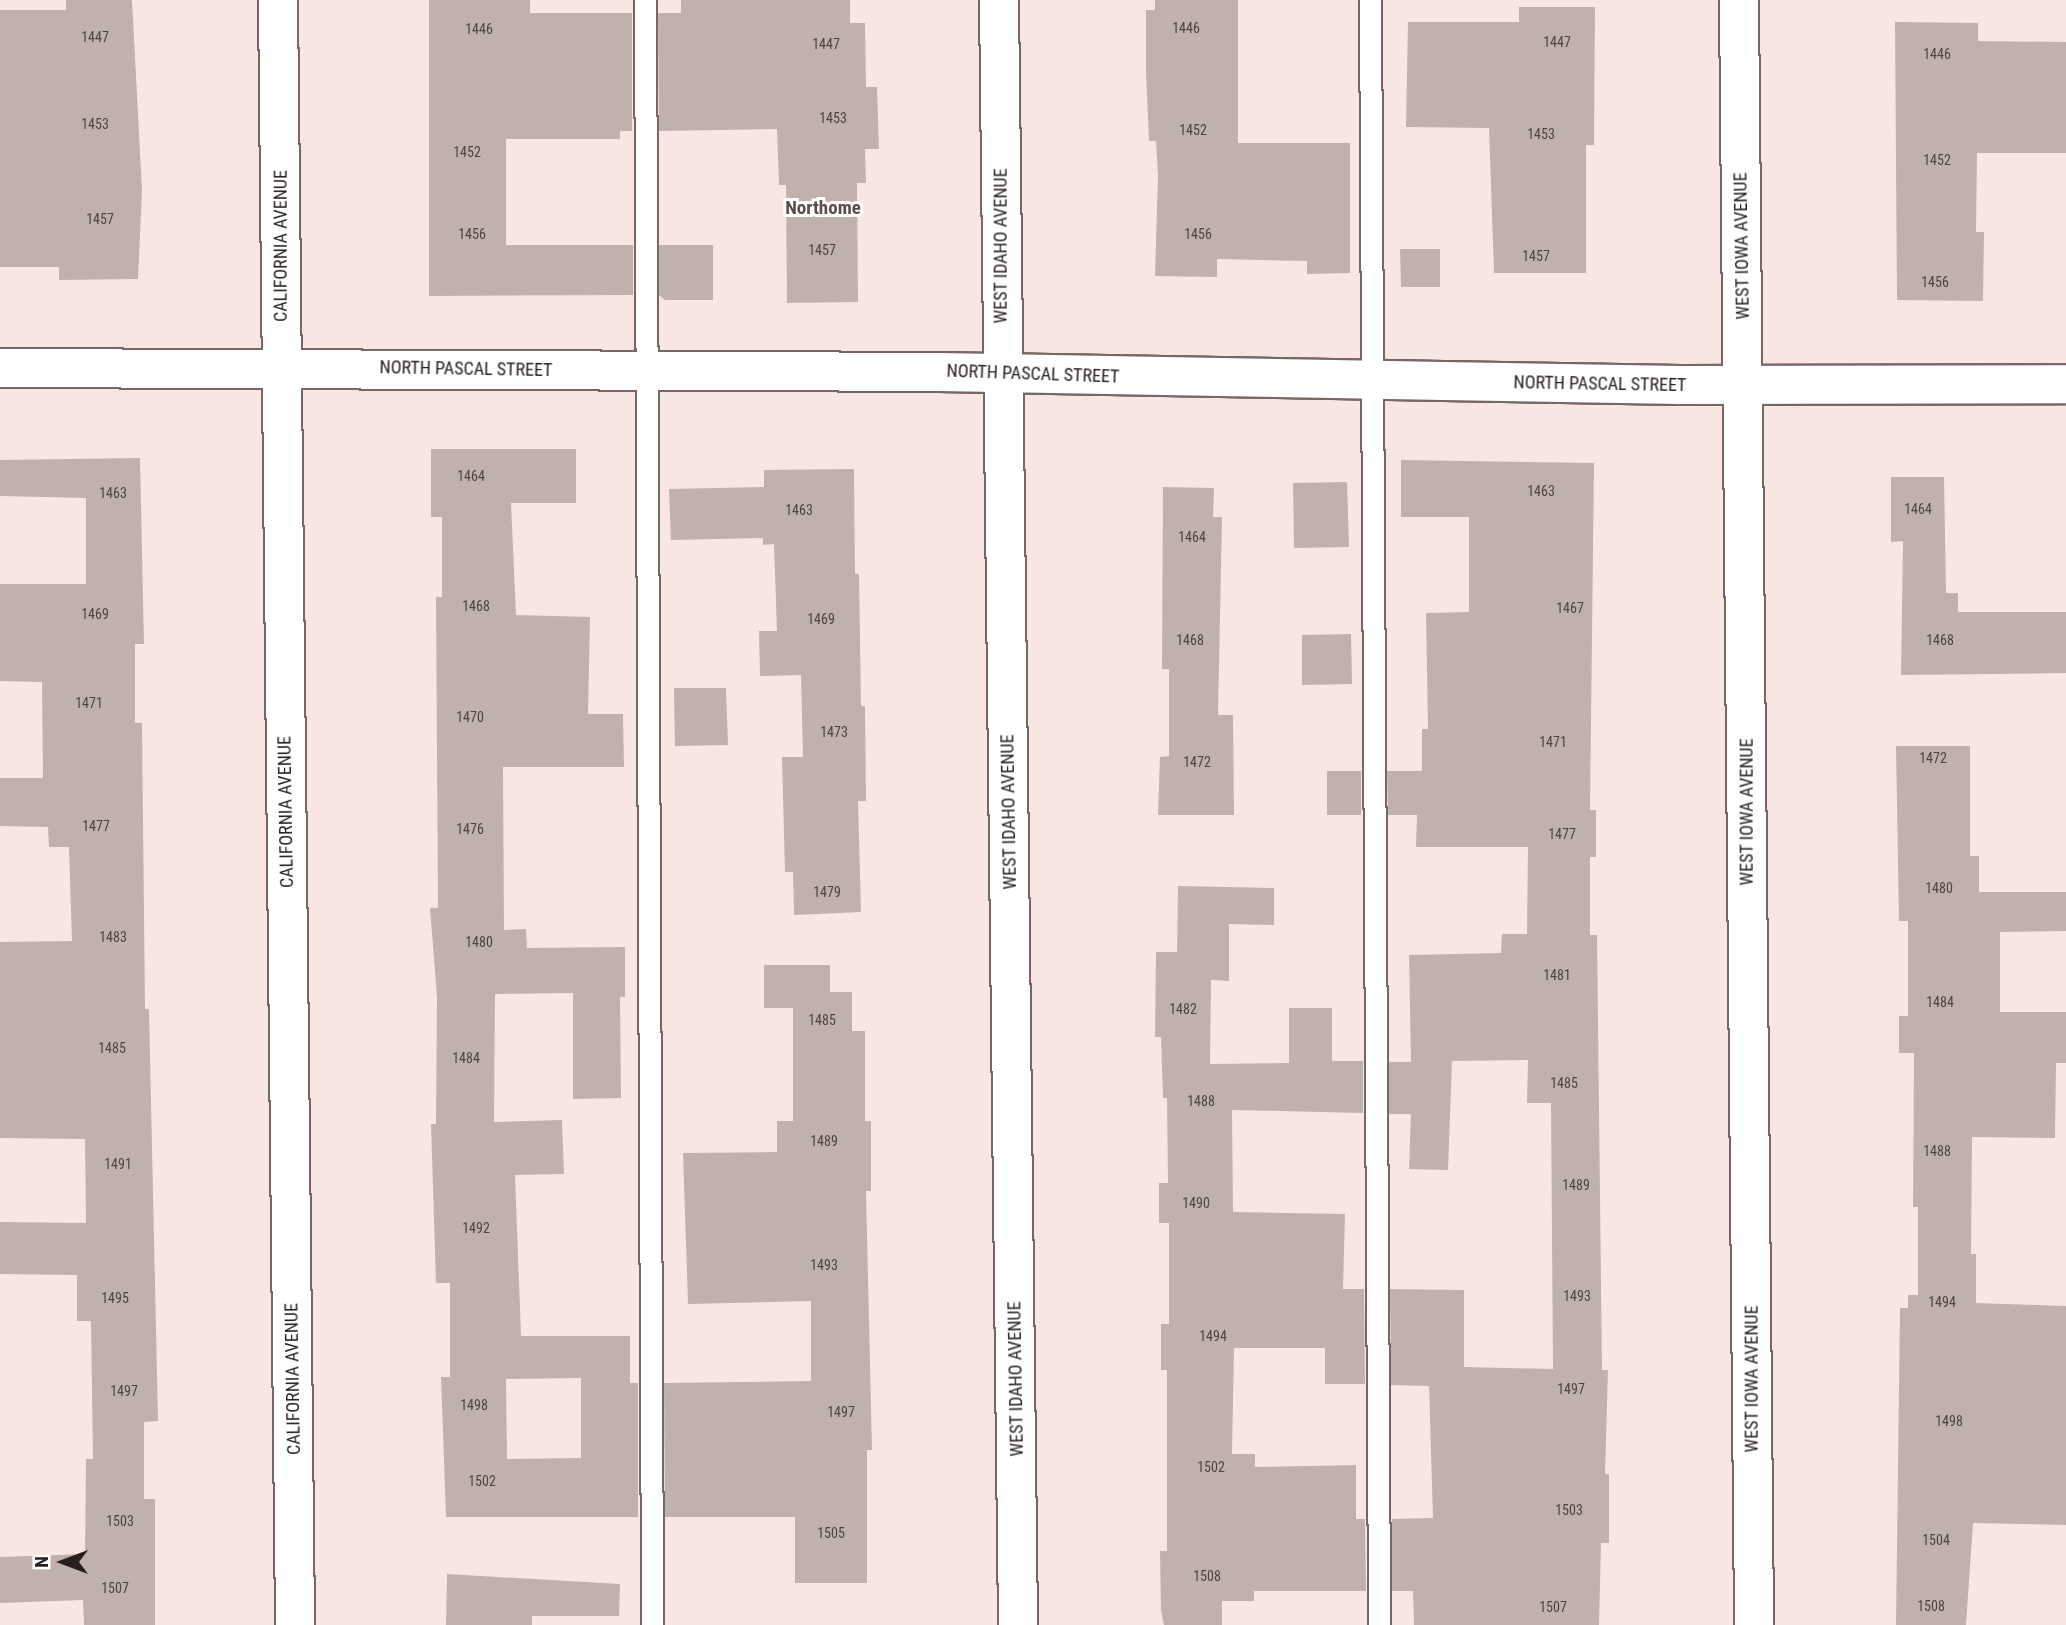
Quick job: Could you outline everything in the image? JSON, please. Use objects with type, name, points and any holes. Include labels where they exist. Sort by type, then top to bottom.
[{"type":"street","name":"CALIFORNIA AVENUE","points":[[278,0],[295,1625]]},
{"type":"street","name":"WEST IDAHO AVENUE","points":[[999,0],[1018,1625]]},
{"type":"street","name":"WEST IOWA AVENUE","points":[[1739,0],[1754,1625]]},
{"type":"street","name":"NORTH PASCAL STREET","points":[[0,368],[1002,374],[1742,384],[2066,384]]},
{"type":"lane","points":[[645,0],[652,1625]]},
{"type":"lane","points":[[1370,0],[1379,1625]]},
{"type":"building","points":[[66,0],[132,0],[142,190],[138,279],[59,280],[59,267],[0,267],[0,10],[66,10]]},
{"type":"building","points":[[429,0],[530,0],[530,13],[632,13],[632,131],[620,131],[620,139],[506,139],[506,245],[633,245],[633,295],[429,296]]},
{"type":"building","points":[[681,0],[850,0],[850,23],[865,23],[866,87],[877,87],[879,149],[865,149],[866,183],[857,183],[858,302],[787,303],[786,185],[779,185],[777,129],[659,131],[658,13],[681,13]]},
{"type":"building","points":[[1155,0],[1238,0],[1238,143],[1350,143],[1350,273],[1307,274],[1307,261],[1217,259],[1217,277],[1155,276],[1158,176],[1156,141],[1149,141],[1146,10],[1155,10]]},
{"type":"building","points":[[1519,7],[1595,7],[1594,145],[1586,145],[1586,273],[1494,273],[1489,128],[1406,127],[1408,22],[1519,22]]},
{"type":"building","points":[[1895,22],[1978,23],[1978,41],[2066,42],[2066,153],[1977,153],[1976,232],[1984,232],[1983,301],[1897,300]]},
{"type":"building","points":[[659,245],[713,245],[713,300],[665,300],[659,295]]},
{"type":"building","points":[[1400,249],[1440,249],[1440,287],[1401,287]]},
{"type":"building","points":[[431,449],[576,449],[576,503],[511,503],[516,615],[590,617],[588,714],[623,714],[624,767],[503,767],[504,930],[526,929],[527,948],[625,947],[625,997],[620,997],[621,1098],[573,1099],[573,993],[495,994],[494,1122],[562,1120],[564,1174],[515,1175],[521,1336],[630,1336],[630,1383],[638,1383],[638,1517],[446,1517],[441,1377],[450,1377],[450,1283],[436,1283],[431,1124],[436,1124],[437,997],[430,908],[438,908],[436,597],[442,597],[442,517],[431,517]],"holes":[[[581,1378],[581,1458],[507,1459],[506,1379]]]},
{"type":"building","points":[[140,458],[144,644],[135,644],[135,723],[142,723],[145,1009],[149,1009],[158,1421],[144,1422],[144,1499],[155,1499],[155,1625],[84,1625],[83,1600],[0,1603],[0,1557],[85,1554],[86,1459],[93,1459],[91,1321],[77,1321],[77,1275],[0,1274],[0,1222],[86,1223],[85,1139],[0,1138],[0,942],[72,941],[69,847],[49,847],[48,827],[0,826],[0,778],[43,778],[42,682],[0,681],[0,584],[86,584],[86,498],[0,496],[0,460]]},
{"type":"building","points":[[1401,460],[1594,463],[1590,810],[1596,810],[1596,857],[1590,857],[1590,935],[1597,935],[1602,1370],[1608,1370],[1605,1474],[1609,1474],[1609,1543],[1601,1543],[1599,1625],[1414,1625],[1413,1591],[1392,1591],[1392,1519],[1433,1518],[1429,1386],[1391,1385],[1390,1289],[1464,1290],[1464,1367],[1553,1369],[1551,1103],[1527,1103],[1528,1060],[1452,1061],[1448,1170],[1409,1169],[1411,1114],[1389,1114],[1389,1062],[1411,1062],[1409,955],[1501,953],[1502,934],[1527,934],[1528,847],[1416,847],[1417,815],[1388,815],[1387,771],[1422,771],[1422,729],[1428,729],[1426,613],[1469,612],[1469,517],[1401,517]]},
{"type":"building","points":[[854,469],[855,574],[859,574],[861,706],[865,706],[866,801],[858,801],[861,912],[794,915],[793,872],[785,872],[782,757],[803,757],[801,675],[760,676],[759,631],[777,631],[774,544],[763,545],[763,538],[671,540],[669,489],[764,487],[764,470]]},
{"type":"building","points":[[1891,477],[1944,477],[1946,593],[1958,593],[1958,612],[2066,612],[2066,673],[1901,675],[1903,541],[1891,542]]},
{"type":"building","points":[[1347,482],[1349,547],[1294,548],[1293,483]]},
{"type":"building","points":[[1163,487],[1214,488],[1213,517],[1222,517],[1218,715],[1233,715],[1234,815],[1158,815],[1160,757],[1169,756],[1169,669],[1162,669]]},
{"type":"building","points":[[1351,634],[1352,684],[1302,685],[1302,635]]},
{"type":"building","points":[[674,688],[726,688],[728,745],[675,746]]},
{"type":"building","points":[[1896,746],[1970,746],[1970,856],[1979,856],[1979,892],[2066,892],[2066,931],[2000,932],[2000,1012],[2066,1012],[2066,1063],[2056,1063],[2055,1138],[1972,1137],[1971,1254],[1976,1254],[1976,1303],[2066,1306],[2066,1525],[1973,1523],[1966,1625],[1896,1625],[1900,1308],[1908,1308],[1908,1295],[1918,1295],[1918,1207],[1913,1207],[1914,1053],[1899,1053],[1899,1016],[1908,1016],[1908,921],[1899,921]]},
{"type":"building","points":[[1327,771],[1361,771],[1361,815],[1327,815]]},
{"type":"building","points":[[1178,886],[1274,888],[1274,925],[1229,924],[1229,981],[1211,980],[1210,1064],[1289,1063],[1289,1008],[1332,1008],[1332,1061],[1363,1061],[1363,1113],[1232,1110],[1233,1212],[1345,1214],[1343,1289],[1364,1289],[1365,1384],[1325,1384],[1325,1348],[1234,1348],[1232,1454],[1255,1454],[1255,1467],[1356,1465],[1356,1519],[1365,1519],[1366,1591],[1254,1591],[1254,1601],[1222,1601],[1222,1625],[1164,1625],[1161,1611],[1160,1551],[1167,1551],[1167,1370],[1161,1370],[1161,1324],[1169,1324],[1169,1223],[1159,1223],[1159,1183],[1168,1183],[1167,1098],[1163,1098],[1161,1037],[1155,1037],[1156,952],[1177,952]]},
{"type":"building","points":[[764,965],[830,965],[830,992],[852,992],[852,1031],[865,1031],[865,1121],[871,1121],[871,1191],[866,1191],[872,1450],[867,1450],[867,1583],[795,1583],[795,1517],[665,1517],[664,1383],[811,1381],[811,1301],[688,1304],[683,1153],[777,1152],[777,1121],[793,1121],[793,1008],[764,1008]]},
{"type":"building","points":[[447,1574],[620,1584],[619,1616],[532,1616],[532,1625],[446,1625]]},
{"type":"district","name":"Northome","points":[[823,208]]}]
